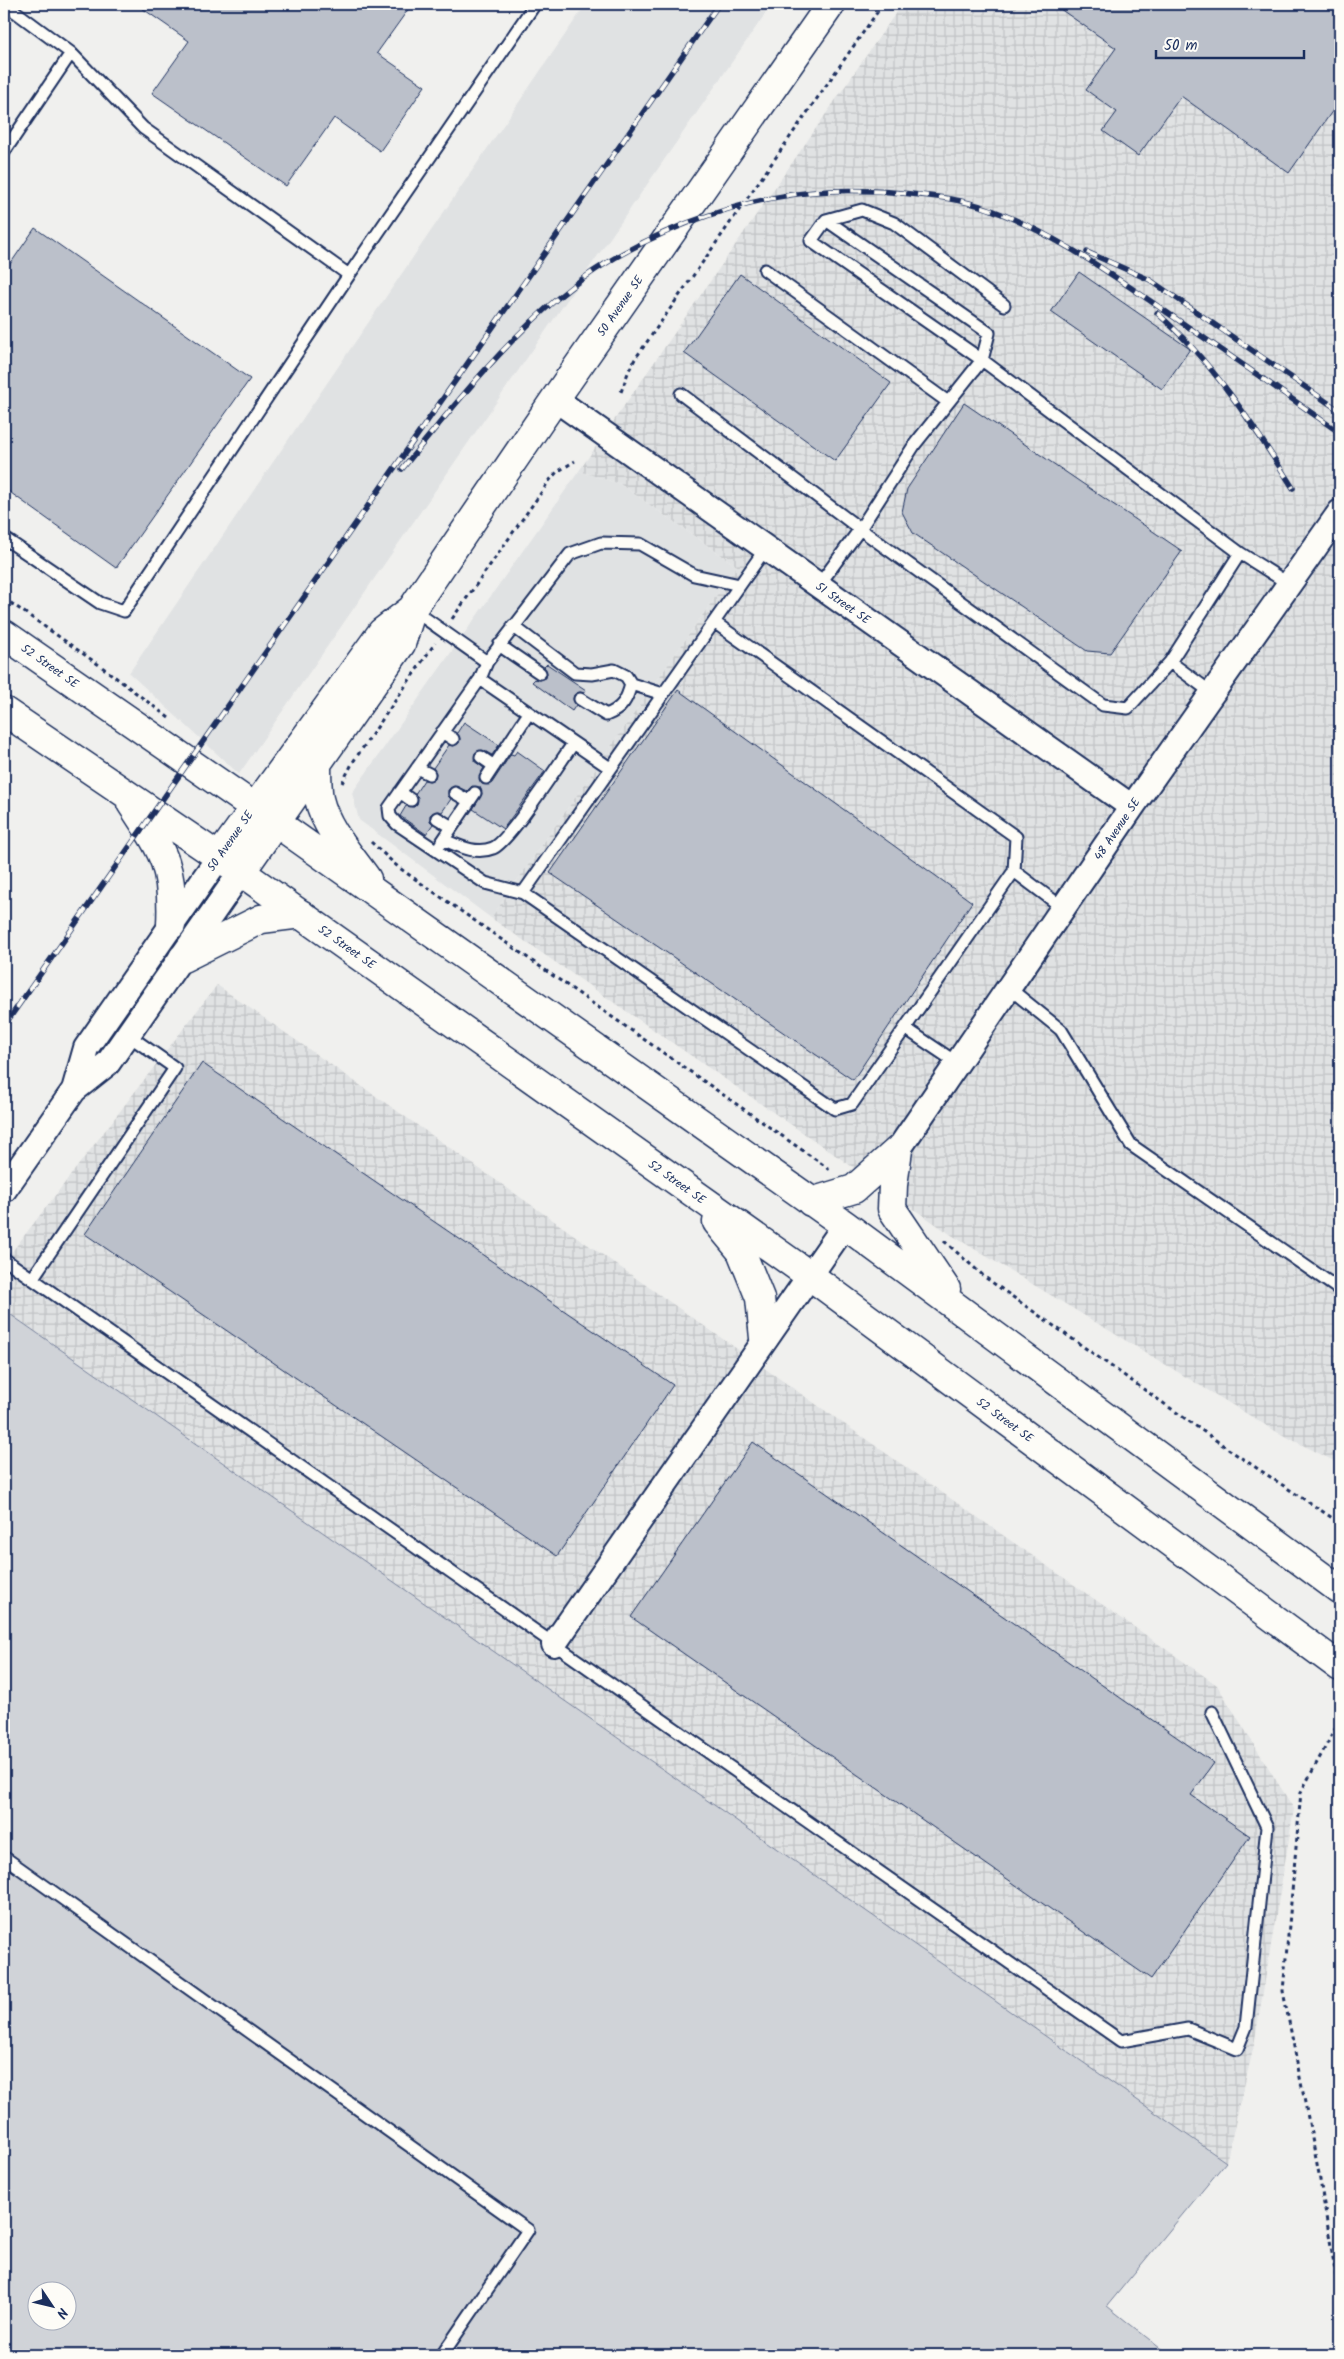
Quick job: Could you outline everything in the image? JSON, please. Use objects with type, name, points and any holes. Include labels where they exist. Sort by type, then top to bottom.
[{"type":"main road","name":"50 Avenue SE","points":[[230,864],[275,823],[401,644],[412,609],[555,399],[831,4]]},
{"type":"main road","name":"50 Avenue SE","points":[[230,864],[254,807],[382,632],[412,609]]},
{"type":"main road","name":"52 Street SE","points":[[4,634],[254,807],[844,1225],[1340,1590]]},
{"type":"main road","name":"52 Street SE","points":[[4,710],[230,864],[809,1275],[1340,1667]]},
{"type":"main road","points":[[317,764],[319,798],[324,815],[332,830],[380,897]]},
{"type":"main road","points":[[123,792],[163,853],[172,882],[171,925]]},
{"type":"main road","points":[[183,958],[261,919],[301,914]]},
{"type":"main road","points":[[811,1202],[854,1189],[898,1150]]},
{"type":"main road","points":[[898,1150],[892,1185],[892,1209],[930,1267],[962,1310]]},
{"type":"main road","points":[[696,1195],[741,1251],[760,1298],[764,1338]]},
{"type":"street","name":"51 Street SE","points":[[555,399],[1132,806]]},
{"type":"street","name":"48 Avenue SE","points":[[898,1150],[1132,806],[1340,512]]},
{"type":"street","name":"50 Avenue SE","points":[[74,1090],[86,1048],[171,925],[230,864]]},
{"type":"street","name":"50 Avenue SE","points":[[4,1190],[74,1090],[108,1063],[183,958],[230,864]]},
{"type":"street","points":[[554,1644],[844,1225]]},
{"type":"lane","points":[[4,4],[71,53],[142,128],[349,275]]},
{"type":"lane","points":[[4,538],[100,603],[124,611],[349,275],[535,4]]},
{"type":"lane","points":[[4,152],[71,53]]},
{"type":"lane","points":[[1004,305],[894,223],[862,210],[826,220],[812,241],[982,360],[1240,553],[1289,584]]},
{"type":"lane","points":[[819,585],[860,529],[915,444],[982,360],[989,333],[826,220]]},
{"type":"lane","points":[[765,270],[948,402]]},
{"type":"lane","points":[[681,394],[860,529],[1103,705],[1128,708],[1170,662],[1240,553]]},
{"type":"lane","points":[[714,622],[1016,837],[1014,871],[852,1104],[835,1109],[523,893],[485,882],[397,824],[390,816],[389,808],[480,679],[487,662],[570,554],[601,544],[640,544],[694,575],[740,585]]},
{"type":"lane","points":[[523,893],[766,548]]},
{"type":"lane","points":[[412,609],[487,662]]},
{"type":"lane","points":[[513,626],[575,673],[592,674],[614,670],[626,676],[631,684],[663,694]]},
{"type":"lane","points":[[499,645],[540,673]]},
{"type":"lane","points":[[1170,662],[1212,693]]},
{"type":"lane","points":[[480,679],[610,768]]},
{"type":"lane","points":[[580,699],[606,715],[617,711],[627,700],[631,684]]},
{"type":"lane","points":[[486,778],[529,713]]},
{"type":"lane","points":[[442,732],[453,739]]},
{"type":"lane","points":[[444,840],[477,852],[494,848],[510,833],[573,744]]},
{"type":"lane","points":[[480,757],[494,766]]},
{"type":"lane","points":[[417,768],[428,774]]},
{"type":"lane","points":[[400,792],[410,800]]},
{"type":"lane","points":[[436,850],[472,797],[456,793]]},
{"type":"lane","points":[[438,818],[452,827]]},
{"type":"lane","points":[[1014,871],[1063,908]]},
{"type":"lane","points":[[1009,988],[1061,1030],[1131,1144],[1340,1290]]},
{"type":"lane","points":[[905,1028],[957,1064]]},
{"type":"lane","points":[[32,1278],[175,1068],[128,1035]]},
{"type":"lane","points":[[4,1259],[1121,2041],[1188,2029],[1238,2049],[1246,2027],[1267,1828],[1212,1712]]},
{"type":"lane","points":[[4,1857],[528,2230],[442,2355]]},
{"type":"path","points":[[622,392],[629,370],[635,359],[883,4]]},
{"type":"path","points":[[4,598],[102,667]]},
{"type":"path","points":[[1340,1720],[1301,1792],[1283,1991],[1319,2174],[1340,2300]]},
{"type":"shaded area","points":[[586,4],[772,4],[239,774],[129,673]]},
{"type":"shaded area","points":[[902,4],[1340,4],[1340,1464],[1277,1432],[953,1236],[491,918],[737,566],[620,484],[579,471]]},
{"type":"shaded area","points":[[579,471],[620,484],[737,566],[491,918],[359,820],[352,793]]},
{"type":"shaded area","points":[[217,985],[1217,1685],[1294,1809],[1254,2045],[1226,2162],[4,1310],[4,1262]]},
{"type":"shaded area","points":[[4,1310],[1226,2162],[1107,2306],[1169,2355],[4,2355]]},
{"type":"building","points":[[136,4],[412,4],[377,53],[425,86],[380,151],[334,118],[286,186],[152,93],[189,41]]},
{"type":"building","points":[[1053,4],[1340,4],[1340,100],[1289,173],[1181,96],[1138,156],[1103,131],[1117,112],[1086,90],[1116,48]]},
{"type":"building","points":[[35,228],[250,379],[116,568],[4,488],[4,273]]},
{"type":"building","points":[[1079,272],[1190,349],[1162,389],[1051,312]]},
{"type":"building","points":[[740,274],[891,383],[835,461],[684,353]]},
{"type":"building","points":[[964,403],[1182,551],[1110,653],[1087,651],[913,533],[902,512],[907,489]]},
{"type":"building","points":[[547,664],[586,690],[584,693],[580,692],[574,695],[573,699],[576,705],[572,711],[532,682],[535,679],[546,678],[547,673],[544,667]]},
{"type":"building","points":[[678,690],[972,902],[853,1080],[550,873]]},
{"type":"building","points":[[464,722],[499,745],[492,755],[482,750],[475,753],[474,761],[484,768],[479,777],[482,784],[489,785],[492,783],[511,754],[514,755],[517,751],[545,771],[503,829],[473,809],[482,794],[480,787],[472,786],[467,791],[454,786],[448,790],[448,796],[451,799],[442,812],[437,811],[430,815],[430,821],[433,824],[426,834],[400,816],[406,806],[414,807],[417,804],[418,797],[415,794],[424,780],[430,781],[435,778],[436,773],[433,768],[449,745],[453,746],[459,743],[460,739],[457,733]]},
{"type":"building","points":[[202,1063],[673,1385],[557,1556],[85,1234]]},
{"type":"building","points":[[753,1442],[1214,1763],[1191,1795],[1250,1836],[1151,1979],[631,1617]]},
{"type":"railway","points":[[4,1026],[719,4]]},
{"type":"railway","points":[[402,469],[458,401],[516,337],[559,297],[587,276],[618,256],[687,223],[759,201],[795,194],[830,191],[893,192],[957,200],[1012,218],[1057,241],[1121,281],[1340,433]]},
{"type":"railway","points":[[1087,252],[1150,280],[1340,411]]},
{"type":"railway","points":[[1157,313],[1214,373],[1263,441],[1293,488]]}]
